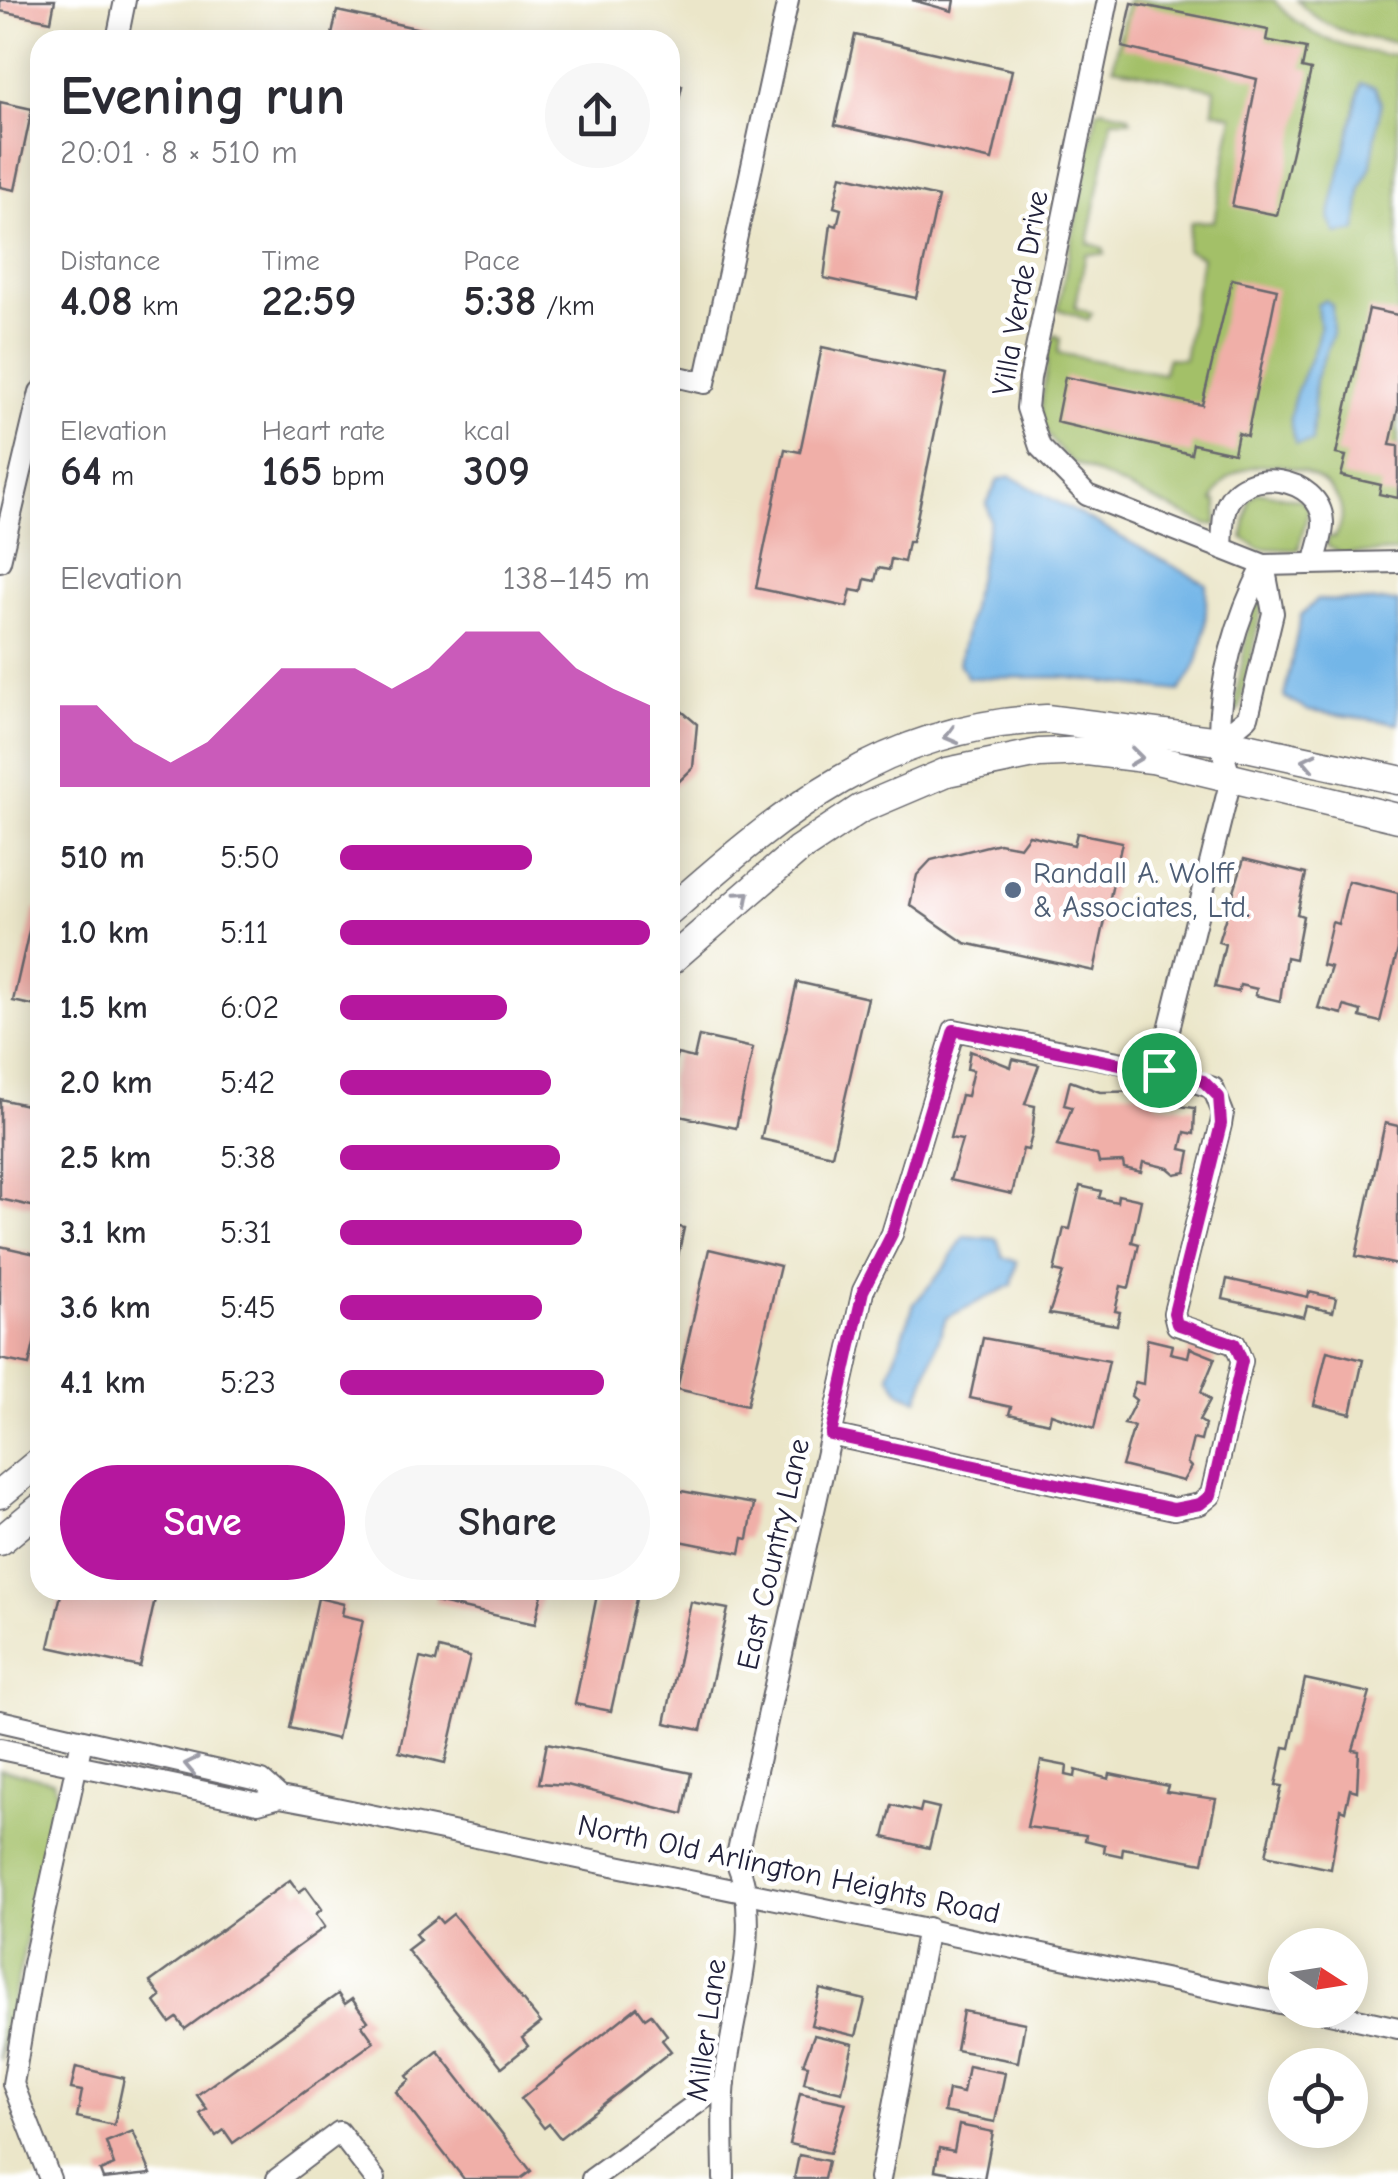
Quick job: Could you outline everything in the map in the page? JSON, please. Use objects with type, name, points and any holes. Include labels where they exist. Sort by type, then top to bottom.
[{"type":"main road","points":[[680,901],[782,814],[827,784],[889,754],[961,732],[1046,719],[1219,741],[1398,780]]},
{"type":"main road","points":[[680,952],[810,842],[860,809],[947,772],[1039,754],[1087,751],[1152,759],[1398,818]]},
{"type":"main road","points":[[0,1494],[30,1469]]},
{"type":"main road","points":[[0,1541],[30,1516]]},
{"type":"street","points":[[119,30],[125,0]]},
{"type":"street","points":[[680,377],[705,382],[788,0]]},
{"type":"street","name":"Villa Verde Drive","points":[[1108,0],[1027,408],[1040,447],[1087,495],[1264,565],[1398,562]]},
{"type":"street","points":[[0,561],[30,434]]},
{"type":"street","points":[[1222,548],[1226,506],[1250,486],[1280,480],[1300,487],[1323,521],[1314,562]]},
{"type":"street","points":[[831,1435],[1174,1509],[1200,1504],[1211,1495],[1242,1361],[1235,1344],[1177,1324],[1174,1313],[1223,1112],[1219,1097],[1203,1081],[1159,1070],[1232,779],[1219,741],[1219,709],[1243,604],[1264,565]]},
{"type":"street","points":[[1219,741],[1248,717],[1273,612],[1264,565]]},
{"type":"street","name":"East Country Lane","points":[[749,1890],[736,1860],[863,1291],[892,1234],[954,1030],[1159,1070]]},
{"type":"street","name":"North Old Arlington Heights Road","points":[[0,1721],[262,1781],[280,1797]]},
{"type":"street","points":[[50,2179],[6,2085],[82,1741]]},
{"type":"street","name":"North Old Arlington Heights Road","points":[[0,1749],[258,1803],[280,1797],[749,1890],[1268,2000]]},
{"type":"street","name":"Miller Lane","points":[[724,2179],[725,2083],[737,1991],[750,1942],[749,1890]]},
{"type":"street","points":[[880,2179],[928,1928]]},
{"type":"street","points":[[1368,2021],[1398,2028]]},
{"type":"street","points":[[592,2179],[725,2083]]},
{"type":"street","points":[[277,2179],[339,2132],[375,2179]]},
{"type":"green space","points":[[1128,0],[1274,0],[1299,24],[1330,41],[1398,55],[1398,552],[1343,554],[1327,546],[1328,537],[1335,537],[1342,515],[1335,496],[1319,480],[1297,470],[1272,465],[1248,468],[1227,480],[1213,501],[1217,502],[1217,524],[1207,525],[1072,462],[1047,434],[1041,405],[1048,351],[1055,335],[1060,338],[1058,353],[1163,374],[1168,358],[1184,359],[1202,257],[1186,250],[1191,222],[1214,221],[1233,116],[1213,111],[1215,89],[1113,67]]},
{"type":"green space","points":[[1297,0],[1398,0],[1398,42],[1343,31],[1318,18]]},
{"type":"green space","points":[[1097,111],[1128,115],[1131,120],[1112,120],[1088,243],[1103,248],[1105,254],[1086,254],[1075,308],[1092,313],[1088,320],[1058,309]]},
{"type":"green space","points":[[1258,492],[1302,500],[1309,509],[1298,550],[1258,548],[1243,538],[1249,499]]},
{"type":"green space","points":[[1260,599],[1240,709],[1233,713],[1253,601]]},
{"type":"green space","points":[[0,1769],[53,1781],[58,1795],[0,2060]]},
{"type":"water","points":[[1361,83],[1375,87],[1381,103],[1371,166],[1361,188],[1357,231],[1336,234],[1329,218]]},
{"type":"water","points":[[1325,300],[1332,305],[1333,333],[1315,380],[1312,442],[1296,444],[1291,414],[1316,344],[1317,305]]},
{"type":"water","points":[[1010,476],[1206,584],[1200,654],[1179,691],[1063,677],[968,678],[959,663],[990,520],[987,503],[998,480]]},
{"type":"water","points":[[1317,600],[1398,602],[1398,723],[1309,711],[1284,697],[1301,615]]},
{"type":"water","points":[[964,1236],[997,1239],[1003,1257],[1017,1262],[1012,1285],[946,1318],[918,1400],[901,1393],[889,1375],[914,1304],[946,1266]]},
{"type":"building","points":[[0,0],[55,0],[51,21],[0,11]]},
{"type":"building","points":[[912,0],[954,0],[952,11]]},
{"type":"building","points":[[1132,3],[1268,30],[1266,40],[1306,48],[1302,68],[1311,70],[1277,215],[1232,206],[1257,79],[1122,47]]},
{"type":"building","points":[[337,11],[425,30],[333,30]]},
{"type":"building","points":[[855,35],[1012,70],[992,160],[835,125]]},
{"type":"building","points":[[0,102],[30,109],[30,119],[15,190],[0,187]]},
{"type":"building","points":[[841,175],[938,197],[916,298],[824,278],[831,224],[837,226],[841,209],[834,207]]},
{"type":"building","points":[[1232,279],[1277,289],[1247,436],[1238,433],[1234,453],[1193,444],[1191,454],[1056,422],[1065,377],[1202,405]]},
{"type":"building","points":[[1369,309],[1398,315],[1398,409],[1390,445],[1398,446],[1398,498],[1379,494],[1381,485],[1341,476],[1346,456],[1336,454]]},
{"type":"building","points":[[822,347],[947,374],[912,542],[908,542],[904,562],[891,559],[889,570],[878,568],[875,581],[865,579],[862,592],[851,590],[847,607],[756,588],[785,449],[800,452]]},
{"type":"building","points":[[680,710],[697,724],[693,768],[680,780]]},
{"type":"building","name":"Randall A. Wolff & Associates, Ltd.","points":[[1077,833],[1122,842],[1094,971],[965,943],[910,905],[917,875],[931,860],[999,843],[1020,847],[1029,835],[1074,845]]},
{"type":"building","points":[[1244,859],[1306,874],[1297,914],[1303,916],[1295,959],[1286,957],[1280,1001],[1255,995],[1257,989],[1240,985],[1238,992],[1215,987],[1225,944],[1218,942]]},
{"type":"building","points":[[1348,881],[1398,893],[1398,949],[1380,1022],[1360,1017],[1361,1011],[1344,1006],[1342,1014],[1318,1008],[1331,967],[1322,965],[1332,922],[1338,924]]},
{"type":"building","points":[[30,927],[30,1005],[13,1001]]},
{"type":"building","points":[[797,982],[868,998],[832,1155],[761,1139]]},
{"type":"building","points":[[699,1036],[753,1048],[736,1128],[680,1116],[680,1055],[694,1058]]},
{"type":"building","points":[[970,1051],[1011,1067],[1013,1059],[1039,1065],[1025,1104],[1035,1106],[1032,1135],[1028,1150],[1023,1149],[1012,1194],[950,1180],[962,1140],[950,1138],[961,1095],[967,1096],[973,1070],[967,1069]]},
{"type":"building","points":[[1070,1081],[1100,1092],[1159,1091],[1156,1103],[1195,1108],[1194,1134],[1185,1132],[1181,1149],[1190,1151],[1186,1172],[1175,1174],[1168,1168],[1143,1162],[1141,1172],[1124,1168],[1123,1162],[1099,1163],[1097,1155],[1057,1146],[1072,1107],[1064,1105]]},
{"type":"building","points":[[0,1099],[30,1106],[30,1206],[0,1199]]},
{"type":"building","points":[[1385,1123],[1398,1126],[1398,1265],[1356,1256]]},
{"type":"building","points":[[1080,1186],[1101,1191],[1099,1198],[1117,1202],[1118,1195],[1141,1200],[1132,1242],[1139,1244],[1129,1288],[1121,1286],[1115,1311],[1120,1312],[1117,1325],[1049,1314],[1063,1273],[1054,1271],[1064,1228],[1070,1229]]},
{"type":"building","points":[[0,1246],[30,1253],[30,1361],[29,1365],[0,1359]]},
{"type":"building","points":[[709,1249],[780,1266],[747,1405],[680,1390]]},
{"type":"building","points":[[1227,1279],[1308,1297],[1309,1292],[1336,1298],[1333,1312],[1307,1306],[1304,1317],[1223,1299]]},
{"type":"building","points":[[983,1338],[1109,1361],[1094,1429],[1051,1414],[1049,1423],[1009,1414],[1011,1407],[970,1398]]},
{"type":"building","points":[[1147,1339],[1172,1345],[1170,1353],[1188,1357],[1190,1348],[1215,1358],[1201,1392],[1210,1400],[1199,1420],[1205,1424],[1201,1441],[1193,1439],[1187,1463],[1191,1467],[1183,1481],[1122,1466],[1134,1426],[1124,1424],[1136,1400],[1131,1396],[1135,1382],[1143,1384]]},
{"type":"building","points":[[1327,1351],[1363,1360],[1351,1414],[1314,1405]]},
{"type":"building","points":[[680,1491],[754,1504],[748,1539],[743,1538],[740,1553],[680,1541]]},
{"type":"building","points":[[60,1600],[155,1600],[140,1667],[49,1647]]},
{"type":"building","points":[[318,1600],[344,1604],[342,1615],[363,1620],[337,1739],[290,1728]]},
{"type":"building","points":[[436,1600],[541,1600],[535,1624]]},
{"type":"building","points":[[596,1600],[636,1600],[611,1711],[575,1704]]},
{"type":"building","points":[[691,1602],[728,1609],[701,1730],[665,1723]]},
{"type":"building","points":[[439,1649],[470,1657],[445,1763],[399,1752],[420,1658],[436,1662]]},
{"type":"building","points":[[1305,1679],[1370,1693],[1353,1750],[1359,1751],[1357,1791],[1350,1789],[1345,1811],[1340,1809],[1331,1869],[1266,1855],[1282,1786],[1276,1785],[1284,1747],[1290,1748]]},
{"type":"building","points":[[547,1743],[691,1773],[683,1814],[567,1785],[539,1783]]},
{"type":"building","points":[[1041,1761],[1067,1766],[1066,1775],[1075,1777],[1076,1770],[1109,1779],[1110,1774],[1168,1786],[1166,1792],[1216,1799],[1203,1863],[1123,1848],[1122,1856],[1104,1852],[1105,1845],[1085,1840],[1086,1835],[1027,1827]]},
{"type":"building","points":[[922,1804],[939,1808],[929,1848],[884,1837],[892,1805],[920,1812]]},
{"type":"building","points":[[290,1880],[299,1892],[306,1887],[322,1909],[316,1914],[325,1927],[185,2029],[177,2018],[170,2023],[155,2002],[161,1997],[150,1982]]},
{"type":"building","points":[[453,1914],[541,2023],[522,2038],[528,2046],[502,2067],[407,1950],[420,1940],[415,1934],[437,1917],[442,1923]]},
{"type":"building","points":[[820,1989],[865,2000],[856,2036],[811,2025]]},
{"type":"building","points":[[338,1994],[345,2004],[352,1999],[368,2021],[362,2025],[374,2042],[233,2143],[224,2130],[216,2136],[200,2114],[207,2109],[197,2095]]},
{"type":"building","points":[[637,2007],[645,2018],[651,2014],[667,2035],[662,2040],[671,2051],[560,2138],[549,2124],[544,2128],[521,2099]]},
{"type":"building","points":[[963,2011],[1025,2023],[1018,2062],[956,2050]]},
{"type":"building","points":[[814,2035],[853,2044],[842,2092],[804,2083],[808,2065],[803,2064]]},
{"type":"building","points":[[438,2051],[531,2171],[520,2179],[464,2179],[396,2092],[410,2080],[407,2076]]},
{"type":"building","points":[[968,2066],[1005,2073],[995,2122],[944,2112],[948,2090],[963,2093]]},
{"type":"building","points":[[76,2067],[124,2078],[114,2125],[77,2117],[82,2091],[71,2089]]},
{"type":"building","points":[[800,2093],[846,2103],[830,2153],[789,2144]]},
{"type":"building","points":[[959,2125],[993,2132],[984,2179],[935,2170],[939,2148],[954,2151]]},
{"type":"building","points":[[133,2131],[151,2174],[103,2179],[100,2171],[114,2165],[106,2142]]},
{"type":"building","points":[[799,2155],[828,2161],[824,2179],[794,2179]]},
{"type":"place","name":"Randall A. Wolff & Associates, Ltd.","points":[[1013,890]]},
{"type":"route","points":[[954,1030],[1159,1070],[1203,1081],[1219,1097],[1223,1112],[1174,1313],[1177,1324],[1227,1338],[1235,1344],[1242,1361],[1211,1495],[1200,1504],[1174,1509],[831,1435],[863,1291],[892,1234],[954,1030]]}]
